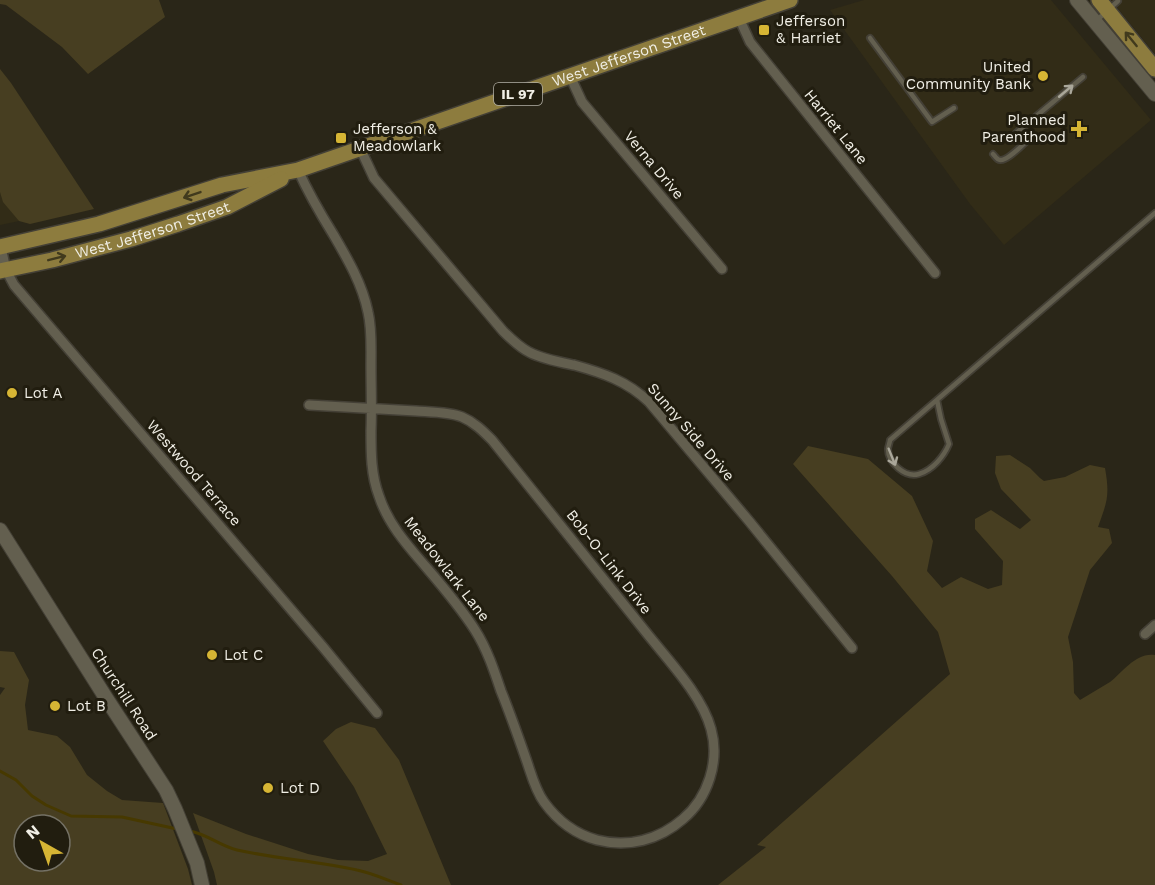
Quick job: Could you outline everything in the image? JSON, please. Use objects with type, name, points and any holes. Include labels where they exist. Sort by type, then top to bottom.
[{"type":"main road","name":"West Jefferson Street","points":[[3,270],[52,260],[178,224],[227,207],[298,170],[790,0]]},
{"type":"main road","points":[[1109,4],[1155,69]]},
{"type":"main road","name":"West Jefferson Street","points":[[0,247],[99,224],[222,185],[298,170]]},
{"type":"street","points":[[1077,0],[1155,94]]},
{"type":"street","name":"Harriet Lane","points":[[739,18],[747,38],[755,49],[935,273]]},
{"type":"street","name":"Verna Drive","points":[[570,76],[582,102],[722,269]]},
{"type":"street","name":"Sunny Side Drive","points":[[360,148],[374,178],[512,340],[529,352],[615,378],[631,387],[649,402],[852,648]]},
{"type":"street","name":"Meadowlark Lane","points":[[298,170],[311,198],[351,266],[368,312],[371,339],[371,463],[379,496],[389,519],[403,539],[454,600],[478,634],[492,664],[542,800],[560,820],[578,832],[596,840],[609,842],[628,843],[651,838],[672,828],[682,820]]},
{"type":"street","name":"Westwood Terrace","points":[[0,247],[3,270],[14,285],[377,713]]},
{"type":"street","name":"Bob-O-Link Drive","points":[[309,405],[435,412],[462,417],[479,427],[492,440],[694,694],[706,714],[714,749],[711,775],[694,808],[682,820]]},
{"type":"street","name":"Churchill Road","points":[[0,530],[166,790],[197,863],[202,885]]},
{"type":"street","points":[[1145,634],[1155,625]]},
{"type":"lane","points":[[1095,21],[1109,4]]},
{"type":"lane","points":[[870,38],[932,122],[954,108]]},
{"type":"lane","points":[[1016,133],[1083,77]]},
{"type":"lane","points":[[993,154],[998,159],[1007,159],[1025,143]]},
{"type":"lane","points":[[937,400],[949,444],[938,462],[929,469],[912,475],[902,471],[889,456],[890,440],[1155,213]]},
{"type":"shaded area","points":[[0,0],[159,0],[165,17],[88,74],[62,47],[6,5],[0,4]]},
{"type":"shaded area","points":[[864,0],[1051,0],[1151,120],[1004,245],[970,204],[830,10]]},
{"type":"shaded area","points":[[1111,0],[1155,0],[1155,54]]},
{"type":"shaded area","points":[[0,69],[94,209],[30,224],[19,221],[3,202],[0,192]]},
{"type":"shaded area","points":[[0,161],[19,221],[0,225]]},
{"type":"shaded area","points":[[808,446],[868,459],[912,496],[933,541],[927,571],[942,588],[961,577],[988,589],[1002,585],[1003,561],[975,529],[975,519],[991,510],[1020,529],[1031,520],[1001,489],[995,473],[996,456],[1010,455],[1030,468],[1044,481],[1065,477],[1090,465],[1105,468],[1107,499],[1098,527],[1109,529],[1112,543],[1090,570],[1068,637],[1073,662],[1074,693],[1080,700],[1110,682],[1136,660],[1155,655],[1155,885],[718,885],[766,847],[757,845],[950,674],[938,632],[793,464]]},
{"type":"shaded area","points":[[0,651],[14,652],[29,680],[25,705],[28,730],[57,736],[70,747],[87,775],[122,800],[163,803],[192,885],[0,885],[0,695],[5,688],[0,687]]},
{"type":"shaded area","points":[[351,722],[375,728],[399,760],[451,885],[217,885],[193,813],[246,834],[308,854],[338,860],[368,861],[387,854],[354,787],[323,741],[336,729]]},
{"type":"waterway","points":[[0,771],[16,780],[32,796],[46,805],[71,816],[122,817],[177,829]]},
{"type":"waterway","points":[[190,831],[237,850],[357,870],[401,885]]},
{"type":"place","name":"Jefferson & Harriet","points":[[764,30]]},
{"type":"place","name":"United Community Bank","points":[[1043,76]]},
{"type":"place","name":"Planned Parenthood","points":[[1079,129]]},
{"type":"place","name":"Jefferson & Meadowlark","points":[[341,138]]},
{"type":"place","name":"Lot A","points":[[12,393]]},
{"type":"place","name":"Lot C","points":[[212,655]]},
{"type":"place","name":"Lot B","points":[[55,706]]},
{"type":"place","name":"Lot D","points":[[268,788]]}]
